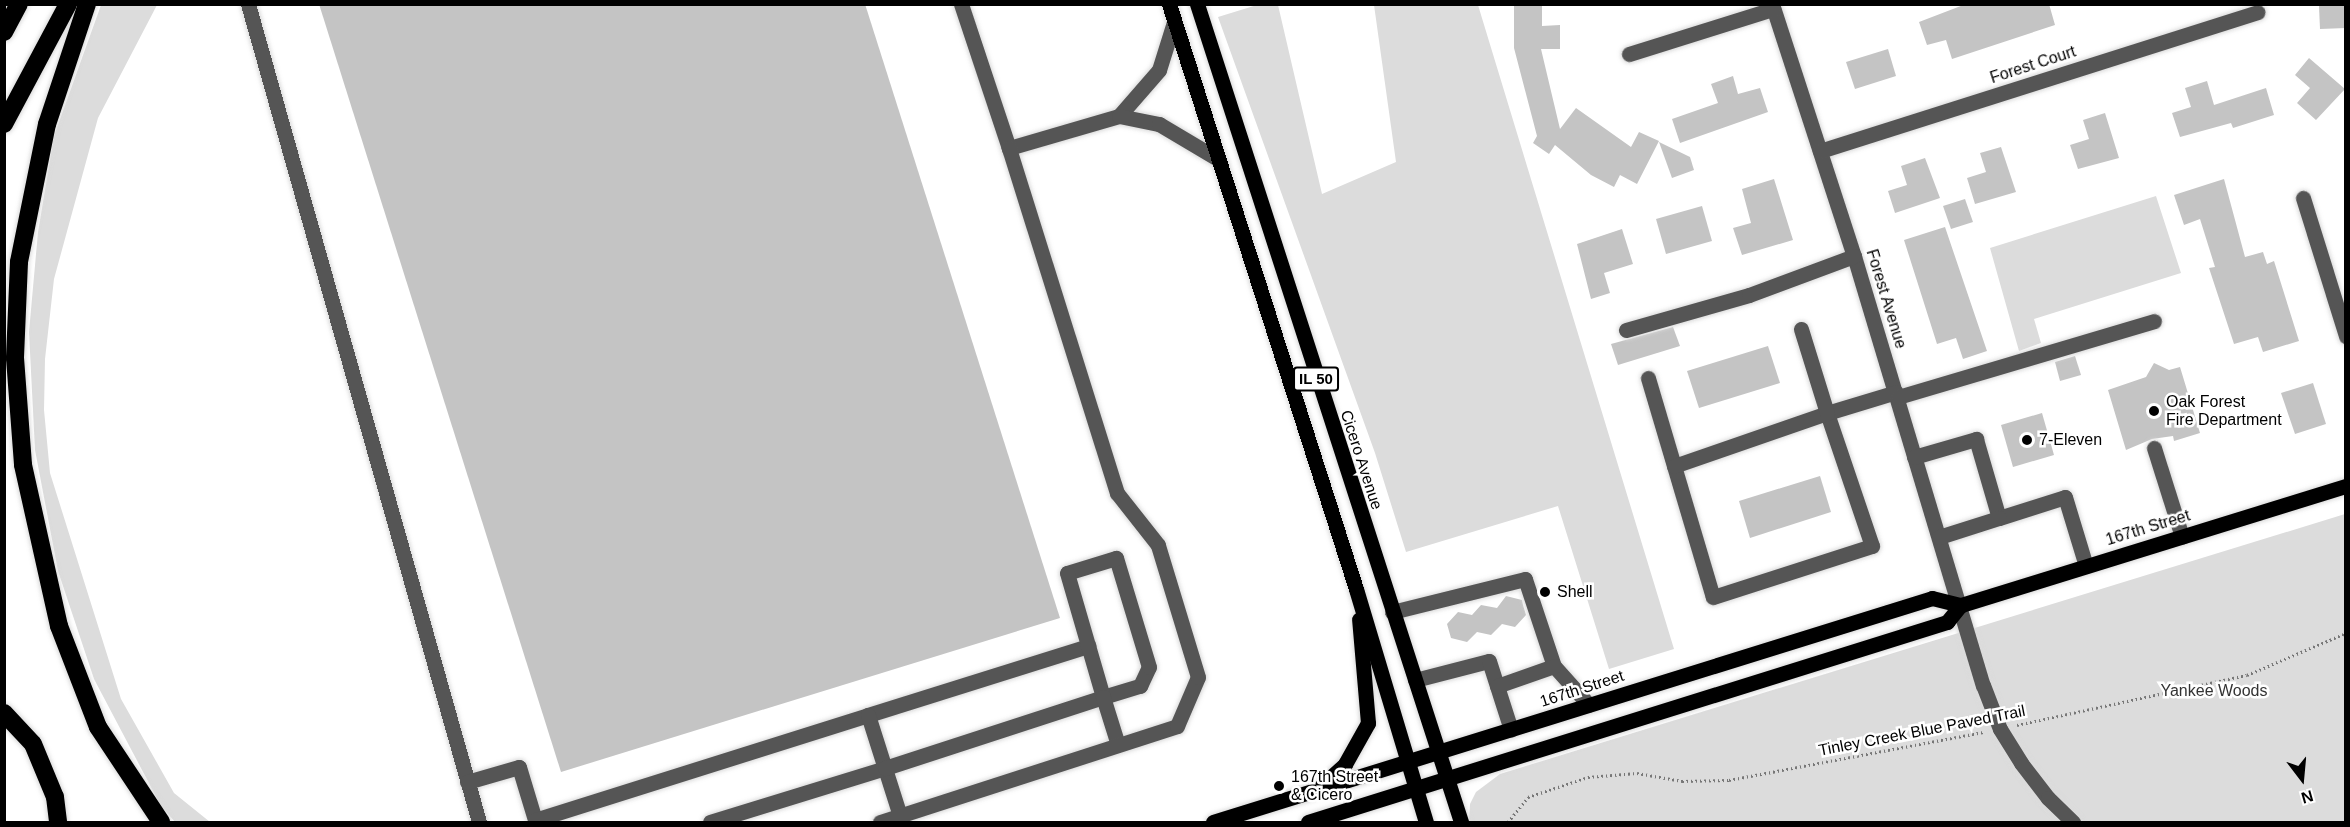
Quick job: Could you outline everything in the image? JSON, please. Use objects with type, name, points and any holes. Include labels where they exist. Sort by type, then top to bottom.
[{"type":"highway","points":[[4,32],[20,4]]},
{"type":"highway","points":[[4,124],[68,4]]},
{"type":"highway","points":[[87,4],[47,124],[19,262],[15,358],[23,465],[59,626],[94,717],[160,822]]},
{"type":"highway","points":[[4,713],[33,744],[55,797],[58,822]]},
{"type":"main road","name":"IL 50","points":[[1168,4],[1356,589],[1426,822]]},
{"type":"main road","name":"Cicero Avenue","points":[[1197,4],[1461,822]]},
{"type":"main road","name":"167th Street","points":[[1213,822],[1932,598],[1961,605],[2346,486]]},
{"type":"main road","points":[[1318,789],[1345,764],[1368,723],[1356,589]]},
{"type":"main road","name":"167th Street","points":[[1308,822],[1448,781],[1947,622],[1961,605]]},
{"type":"street","points":[[248,4],[479,822]]},
{"type":"street","points":[[880,822],[901,819],[1177,726],[1198,677],[1158,545],[1117,493],[1009,148],[961,4]]},
{"type":"street","points":[[1629,54],[1773,7]]},
{"type":"street","name":"Forest Avenue","points":[[1773,7],[1854,256],[1914,457],[2000,729],[2040,789],[2073,822]]},
{"type":"street","name":"Forest Court","points":[[1820,151],[2257,12]]},
{"type":"street","points":[[1119,116],[1159,70],[1174,22]]},
{"type":"street","points":[[1009,148],[1119,116],[1159,124],[1218,159]]},
{"type":"street","points":[[2303,198],[2346,336]]},
{"type":"street","points":[[1626,330],[1749,295],[1854,256]]},
{"type":"street","points":[[1674,466],[1827,413],[2154,321]]},
{"type":"street","points":[[1648,378],[1713,597],[1872,546],[1801,329]]},
{"type":"street","points":[[1914,457],[1976,439],[1999,518]]},
{"type":"street","points":[[2154,448],[2182,537]]},
{"type":"street","points":[[1939,537],[2065,497],[2086,566]]},
{"type":"street","points":[[710,822],[885,768],[1103,698],[1140,686],[1149,667],[1116,558],[1066,573],[1103,698],[1119,745]]},
{"type":"street","points":[[1392,612],[1525,579],[1554,666],[1589,705]]},
{"type":"street","points":[[467,782],[519,767],[536,821],[1088,646]]},
{"type":"street","points":[[1415,680],[1489,661],[1511,730]]},
{"type":"street","points":[[1497,686],[1554,666]]},
{"type":"street","points":[[868,715],[901,819]]},
{"type":"path","name":"Tinley Creek Blue Paved Trail","points":[[1508,822],[1528,798],[1588,777],[1637,773],[1682,781],[1729,780],[2000,729],[2247,675],[2346,633]]},
{"type":"green space","points":[[101,5],[157,5],[98,118],[54,279],[45,359],[44,410],[50,473],[121,699],[174,793],[210,822],[175,822],[161,806],[94,679],[58,571],[35,450],[29,332],[38,232],[54,136]]},
{"type":"green space","points":[[1257,5],[1278,5],[1322,194],[1396,162],[1374,5],[1478,5],[1674,649],[1609,669],[1558,506],[1406,552],[1375,453],[1218,17]]},
{"type":"green space","points":[[2156,196],[2181,273],[2034,319],[2041,343],[2019,351],[1990,248]]},
{"type":"green space","name":"Yankee Woods","points":[[2345,514],[2345,822],[1469,822],[1470,804],[1476,792],[1500,774]]},
{"type":"building","points":[[319,4],[865,4],[1060,618],[561,772]]},
{"type":"building","points":[[1514,4],[1542,4],[1542,26],[1560,25],[1560,49],[1541,49],[1560,129],[1576,108],[1631,147],[1639,132],[1659,141],[1637,184],[1620,175],[1614,187],[1591,175],[1555,145],[1549,154],[1533,143],[1537,136],[1514,48]]},
{"type":"building","points":[[1966,4],[2049,4],[2055,25],[1952,59],[1946,40],[1927,45],[1919,22]]},
{"type":"building","points":[[2319,6],[2346,6],[2346,28],[2320,29]]},
{"type":"building","points":[[1888,49],[1896,76],[1855,89],[1846,62]]},
{"type":"building","points":[[2309,58],[2345,89],[2316,120],[2297,103],[2310,88],[2295,75]]},
{"type":"building","points":[[1733,76],[1738,94],[1760,88],[1768,112],[1680,143],[1672,119],[1718,103],[1711,84]]},
{"type":"building","points":[[2207,81],[2214,105],[2266,88],[2274,115],[2233,128],[2231,123],[2180,137],[2172,113],[2191,107],[2185,88]]},
{"type":"building","points":[[2105,113],[2119,158],[2078,169],[2070,145],[2089,139],[2083,120]]},
{"type":"building","points":[[1659,142],[1690,157],[1694,170],[1672,178]]},
{"type":"building","points":[[2001,147],[2016,192],[1975,204],[1967,178],[1986,172],[1980,153]]},
{"type":"building","points":[[1925,158],[1940,198],[1895,213],[1888,191],[1907,185],[1901,166]]},
{"type":"building","points":[[1774,179],[1793,240],[1742,255],[1733,228],[1751,223],[1742,189]]},
{"type":"building","points":[[2224,179],[2245,257],[2263,252],[2267,264],[2274,261],[2299,341],[2263,352],[2258,337],[2234,344],[2209,268],[2215,267],[2200,219],[2184,225],[2174,195]]},
{"type":"building","points":[[1965,199],[1973,222],[1951,229],[1943,206]]},
{"type":"building","points":[[1702,206],[1712,241],[1666,254],[1656,219]]},
{"type":"building","points":[[1945,227],[1987,351],[1963,359],[1956,338],[1937,344],[1904,240]]},
{"type":"building","points":[[1622,229],[1633,264],[1604,273],[1610,293],[1591,299],[1577,244]]},
{"type":"building","points":[[1673,327],[1680,346],[1618,365],[1611,344]]},
{"type":"building","points":[[1768,346],[1780,383],[1699,408],[1687,371]]},
{"type":"building","points":[[2075,356],[2081,375],[2060,381],[2055,362]]},
{"type":"building","name":"Oak Forest Fire Department","points":[[2154,363],[2169,370],[2180,367],[2200,433],[2174,441],[2173,436],[2152,439],[2126,450],[2108,390],[2146,377]]},
{"type":"building","points":[[2313,383],[2326,424],[2295,434],[2281,393]]},
{"type":"building","name":"7-Eleven","points":[[2042,413],[2054,455],[2013,467],[2001,425]]},
{"type":"building","points":[[1820,476],[1831,512],[1750,538],[1739,501]]},
{"type":"building","name":"Shell","points":[[1506,596],[1522,600],[1526,615],[1515,627],[1502,624],[1491,635],[1477,632],[1467,642],[1451,638],[1447,624],[1458,612],[1472,615],[1481,605],[1497,608]]},
{"type":"place","name":"Oak Forest Fire Department","points":[[2154,411]]},
{"type":"place","name":"7-Eleven","points":[[2027,440]]},
{"type":"place","name":"Shell","points":[[1545,592]]},
{"type":"place","name":"167th Street & Cicero","points":[[1279,786]]}]
